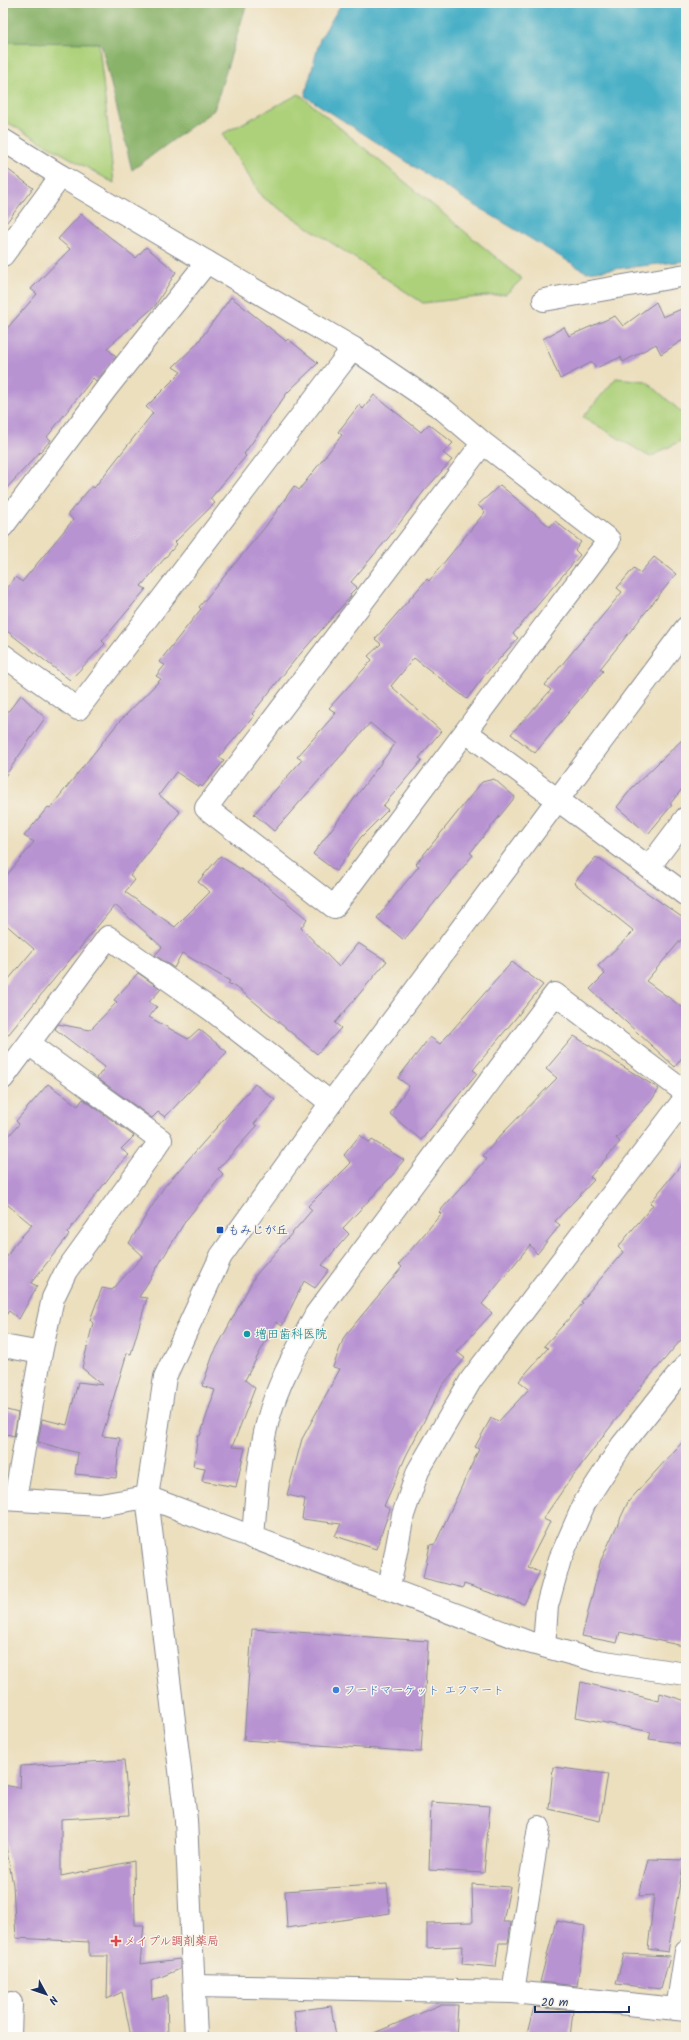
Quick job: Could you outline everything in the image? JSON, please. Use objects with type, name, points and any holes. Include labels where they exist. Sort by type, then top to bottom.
[{"type":"street","points":[[3,140],[61,176],[353,348],[444,410],[609,540],[334,907],[206,808],[484,443]]},
{"type":"street","points":[[3,255],[61,176]]},
{"type":"street","points":[[3,526],[106,389],[207,262]]},
{"type":"street","points":[[544,300],[686,275]]},
{"type":"street","points":[[3,655],[78,709],[353,348]]},
{"type":"street","points":[[196,2037],[186,1820],[147,1497],[165,1377],[221,1256],[331,1103],[686,628]]},
{"type":"street","points":[[466,732],[686,895]]},
{"type":"street","points":[[649,867],[686,818]]},
{"type":"street","points":[[3,1078],[108,937],[213,1011],[331,1103]]},
{"type":"street","points":[[253,1538],[258,1481],[268,1419],[287,1370],[316,1314],[555,994],[686,1093]]},
{"type":"street","points":[[28,1044],[161,1140],[66,1271],[53,1298],[9,1499],[100,1505],[147,1497],[350,1575],[544,1646],[598,1662],[686,1674]]},
{"type":"street","points":[[389,1588],[403,1515],[418,1472],[471,1380],[686,1097]]},
{"type":"street","points":[[3,1346],[41,1353]]},
{"type":"street","points":[[544,1646],[547,1606],[560,1559],[585,1502],[622,1445],[686,1365]]},
{"type":"street","points":[[513,1992],[539,1827]]},
{"type":"street","points":[[194,1986],[513,1992],[681,2009],[686,1950]]},
{"type":"street","points":[[10,2037],[11,2003]]},
{"type":"green space","points":[[3,3],[247,3],[214,110],[132,170],[101,43],[3,42]]},
{"type":"green space","points":[[96,17],[114,183],[3,120],[3,32]]},
{"type":"green space","points":[[299,94],[522,279],[506,294],[423,303],[262,197],[222,134]]},
{"type":"green space","points":[[616,378],[646,381],[686,416],[686,438],[650,457],[583,417]]},
{"type":"water","points":[[342,3],[686,3],[686,261],[586,272],[466,200],[305,96],[320,39]]},
{"type":"building","points":[[3,166],[33,188],[3,227]]},
{"type":"building","points":[[81,214],[136,258],[146,247],[176,272],[155,306],[107,348],[116,357],[96,381],[93,378],[47,437],[51,440],[3,492],[3,333],[37,294],[31,289],[70,249],[58,239]]},
{"type":"building","points":[[231,297],[286,341],[288,339],[318,363],[287,393],[244,454],[246,456],[210,499],[215,503],[175,542],[177,544],[141,586],[146,589],[102,641],[105,644],[70,680],[3,628],[3,592],[16,577],[22,582],[73,520],[68,514],[92,486],[94,488],[153,413],[146,407],[181,372],[173,367],[196,345]]},
{"type":"building","points":[[656,302],[663,317],[686,307],[686,338],[661,354],[656,344],[623,362],[621,357],[596,368],[592,362],[560,379],[543,339],[564,327],[569,336],[615,316],[623,326]]},
{"type":"building","points":[[374,395],[421,432],[429,424],[453,443],[443,453],[452,460],[424,491],[389,537],[351,582],[357,587],[350,594],[351,596],[294,661],[252,714],[254,716],[219,757],[224,761],[202,787],[200,785],[199,787],[176,772],[159,795],[180,812],[130,876],[135,880],[125,892],[175,927],[210,892],[198,882],[220,856],[266,885],[307,919],[301,928],[339,967],[358,943],[387,961],[335,1023],[341,1028],[317,1054],[240,990],[228,983],[230,981],[182,953],[174,968],[155,955],[162,947],[115,905],[3,1041],[3,986],[34,949],[3,922],[3,880],[34,842],[24,836],[48,807],[50,808],[118,723],[161,679],[156,676],[165,665],[159,662],[201,609],[199,607],[266,526],[294,486],[299,490],[342,435],[338,432],[359,405],[363,409]]},
{"type":"building","points":[[500,485],[550,527],[555,521],[581,542],[575,550],[580,555],[513,634],[518,638],[484,676],[467,699],[414,658],[391,686],[441,731],[419,758],[422,760],[383,806],[388,810],[361,837],[336,871],[313,854],[395,744],[370,723],[274,831],[254,814],[302,760],[297,757],[336,713],[329,708],[372,660],[368,656],[381,644],[375,639],[427,579],[429,581],[485,512],[478,505]]},
{"type":"building","points":[[654,557],[676,574],[600,669],[603,671],[535,753],[511,734],[551,690],[545,685],[622,592],[617,588],[634,568],[640,573]]},
{"type":"building","points":[[21,695],[45,718],[3,779],[3,718]]},
{"type":"building","points":[[686,736],[686,784],[670,804],[672,805],[648,834],[617,807],[632,788]]},
{"type":"building","points":[[494,779],[515,797],[470,853],[473,855],[404,940],[377,918],[419,866],[416,864],[482,782]]},
{"type":"building","points":[[596,857],[686,920],[686,934],[646,981],[686,1010],[686,1052],[675,1067],[590,989],[605,974],[598,966],[634,931],[574,883]]},
{"type":"building","points":[[512,962],[543,985],[473,1070],[477,1073],[421,1140],[390,1114],[409,1086],[398,1078],[430,1037],[440,1044]]},
{"type":"building","points":[[138,973],[161,989],[149,1002],[157,1007],[149,1017],[188,1039],[199,1029],[227,1052],[165,1117],[158,1112],[152,1118],[97,1078],[105,1067],[55,1029],[58,1024],[90,1030],[117,1002],[114,1000]]},
{"type":"building","points":[[574,1036],[659,1089],[651,1101],[616,1138],[620,1142],[590,1177],[594,1180],[555,1221],[560,1225],[537,1254],[530,1245],[482,1304],[492,1313],[457,1352],[465,1358],[442,1386],[406,1456],[384,1506],[390,1509],[376,1549],[335,1536],[341,1524],[302,1519],[305,1499],[287,1495],[302,1439],[340,1369],[333,1367],[344,1337],[402,1267],[399,1264],[441,1214],[439,1212],[487,1159],[483,1156],[501,1135],[557,1078],[546,1069]]},
{"type":"building","points":[[48,1084],[78,1106],[83,1099],[134,1136],[121,1149],[129,1155],[114,1171],[67,1233],[69,1235],[31,1283],[37,1286],[19,1319],[9,1311],[3,1319],[3,1264],[13,1246],[32,1225],[3,1201],[3,1143],[19,1124],[16,1121]]},
{"type":"building","points":[[255,1084],[275,1100],[254,1124],[257,1126],[218,1169],[223,1174],[186,1220],[139,1297],[147,1298],[131,1354],[127,1353],[102,1436],[120,1438],[116,1478],[75,1474],[78,1453],[38,1442],[42,1419],[67,1425],[78,1382],[103,1385],[82,1368],[93,1323],[90,1320],[102,1288],[112,1290],[143,1256],[129,1243],[164,1187]]},
{"type":"building","points":[[360,1135],[370,1143],[372,1140],[404,1160],[398,1167],[399,1168],[343,1228],[349,1234],[322,1265],[329,1270],[315,1288],[304,1281],[282,1326],[276,1322],[245,1380],[255,1388],[232,1447],[245,1448],[236,1487],[202,1481],[205,1468],[193,1466],[198,1436],[200,1436],[215,1390],[202,1386],[213,1355],[255,1276],[312,1210],[308,1206],[351,1163],[344,1155]]},
{"type":"building","points":[[686,1159],[686,1334],[641,1387],[571,1478],[543,1519],[550,1522],[527,1567],[540,1571],[524,1604],[464,1584],[463,1588],[423,1578],[430,1545],[435,1544],[479,1449],[475,1447],[491,1418],[498,1422],[529,1389],[519,1381],[548,1348],[544,1346],[583,1303],[581,1302],[623,1252],[618,1247],[653,1205],[650,1203]]},
{"type":"building","points":[[3,1409],[18,1413],[14,1436],[3,1433]]},
{"type":"building","points":[[686,1438],[686,1632],[683,1646],[620,1632],[617,1643],[582,1636],[601,1560],[628,1502]]},
{"type":"building","name":"フードマーケット エフマート","points":[[252,1629],[428,1641],[421,1752],[244,1740]]},
{"type":"building","points":[[581,1682],[659,1701],[660,1693],[686,1701],[686,1744],[649,1739],[651,1732],[576,1717]]},
{"type":"building","points":[[124,1760],[129,1815],[61,1819],[61,1876],[134,1861],[135,1925],[144,1925],[140,1964],[180,1959],[180,1969],[151,1981],[152,1999],[167,1996],[168,2037],[131,2037],[122,1992],[107,1999],[108,1956],[89,1956],[89,1942],[16,1938],[13,1885],[3,1829],[3,1785],[20,1788],[21,1766]]},
{"type":"building","points":[[553,1767],[608,1774],[600,1821],[549,1809]]},
{"type":"building","points":[[431,1802],[490,1806],[484,1873],[429,1870]]},
{"type":"building","points":[[648,1859],[684,1860],[668,1952],[648,1949],[654,1895],[639,1896]]},
{"type":"building","points":[[387,1884],[390,1913],[287,1928],[285,1891]]},
{"type":"building","points":[[472,1884],[510,1887],[503,1922],[511,1922],[508,1943],[499,1943],[496,1967],[462,1964],[463,1946],[427,1948],[427,1923],[473,1922]]},
{"type":"building","points":[[556,1921],[585,1926],[577,1986],[540,1982]]},
{"type":"building","points":[[624,1954],[670,1956],[661,1989],[616,1984]]},
{"type":"building","points":[[440,2005],[458,2005],[456,2037],[365,2037]]},
{"type":"building","points":[[331,2006],[336,2037],[297,2037],[294,2011]]},
{"type":"building","points":[[534,2007],[573,2011],[570,2037],[526,2037]]},
{"type":"place","name":"もみじが丘","points":[[220,1230]]},
{"type":"place","name":"増田歯科医院","points":[[247,1334]]},
{"type":"place","name":"フードマーケット エフマート","points":[[336,1690]]},
{"type":"place","name":"メイプル調剤薬局","points":[[116,1941]]}]
